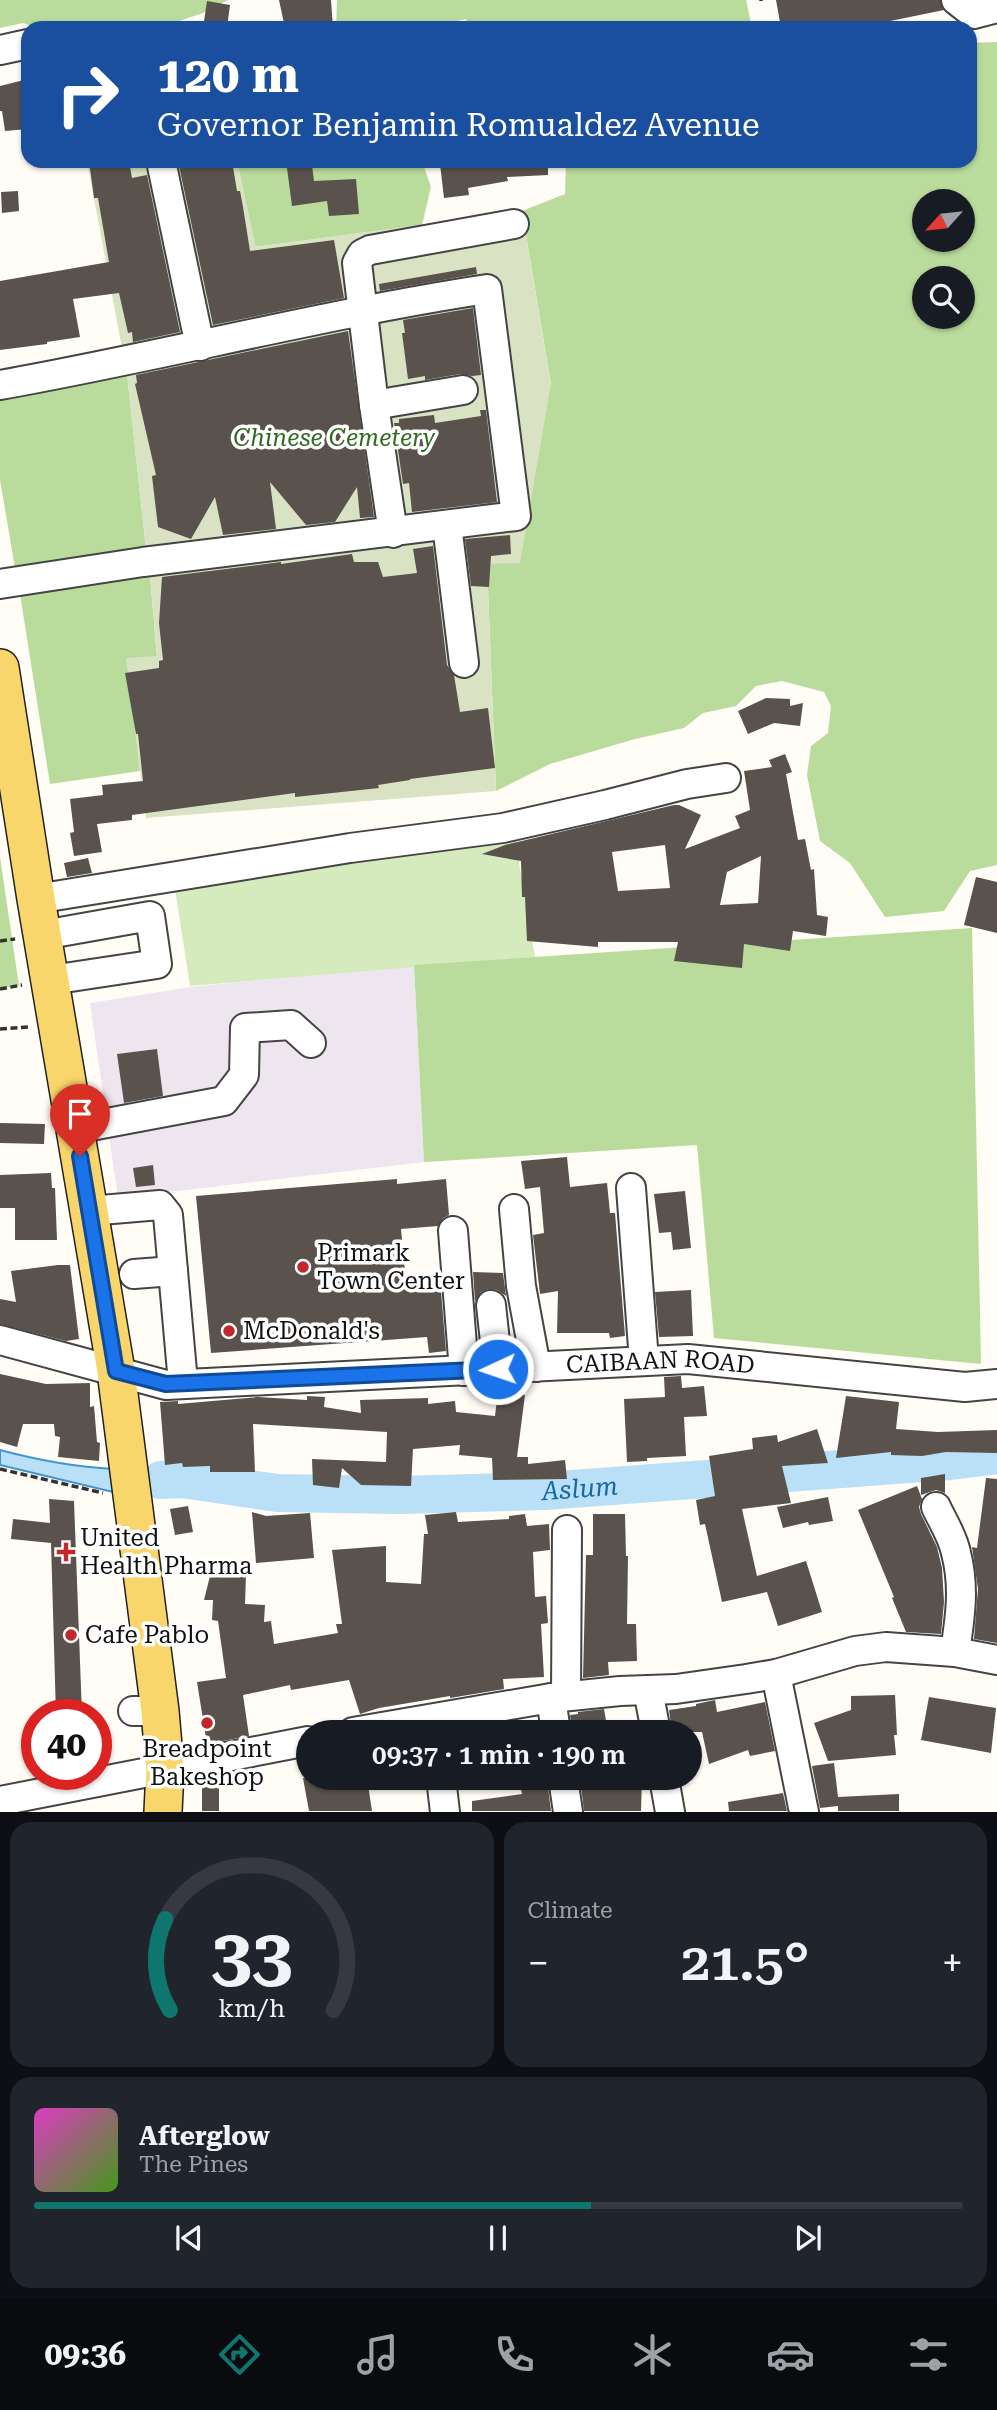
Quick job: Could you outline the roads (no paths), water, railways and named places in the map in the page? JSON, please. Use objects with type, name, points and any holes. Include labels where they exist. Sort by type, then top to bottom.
[{"type":"main road","points":[[0,668],[116,1371],[132,1499],[126,1537],[147,1711],[164,1770],[163,1811]]},
{"type":"street","points":[[956,0],[974,14],[997,8]]},
{"type":"street","points":[[0,50],[21,46]]},
{"type":"street","points":[[162,168],[200,346]]},
{"type":"street","points":[[393,533],[374,405],[358,263],[362,254],[370,250],[514,224]]},
{"type":"street","points":[[0,386],[403,302],[487,289],[516,516],[142,562],[0,584]]},
{"type":"street","points":[[374,405],[463,390]]},
{"type":"street","points":[[447,526],[464,663]]},
{"type":"street","points":[[36,899],[350,848],[503,828],[606,806],[687,784],[726,778]]},
{"type":"street","points":[[43,935],[150,916],[157,964],[51,980]]},
{"type":"street","points":[[75,1129],[224,1101],[244,1075],[245,1028],[291,1025],[311,1043]]},
{"type":"street","points":[[631,1188],[644,1361]]},
{"type":"street","points":[[89,1211],[160,1205],[168,1215],[183,1383]]},
{"type":"street","points":[[514,1209],[521,1286],[536,1367]]},
{"type":"street","points":[[453,1231],[464,1371]]},
{"type":"street","points":[[134,1274],[173,1271]]},
{"type":"street","points":[[491,1305],[498,1369]]},
{"type":"street","name":"CAIBAAN ROAD","points":[[0,1340],[166,1384],[688,1359],[965,1387],[997,1384]]},
{"type":"street","points":[[936,1507],[956,1550],[962,1583],[955,1652]]},
{"type":"street","points":[[557,1720],[567,1530]]},
{"type":"street","points":[[456,1720],[559,1697],[620,1690],[676,1689],[776,1674],[855,1651],[886,1647],[955,1652],[997,1660]]},
{"type":"street","points":[[776,1674],[803,1811]]},
{"type":"street","points":[[648,1690],[654,1720]]},
{"type":"street","points":[[0,1801],[296,1743]]},
{"type":"street","points":[[442,1790],[445,1811]]},
{"type":"street","points":[[565,1790],[568,1811]]},
{"type":"street","points":[[666,1790],[670,1811]]},
{"type":"water","points":[[0,1450],[85,1467],[114,1469],[119,1489],[113,1492],[0,1465]]},
{"type":"waterway","name":"Aslum","points":[[161,1480],[182,1479],[277,1493],[399,1495],[545,1491],[950,1461],[997,1455]]},
{"type":"place","name":"Primark Town Center","points":[[303,1267]]},
{"type":"place","name":"McDonald's","points":[[229,1331]]},
{"type":"place","name":"United Health Pharma","points":[[66,1552]]},
{"type":"place","name":"Cafe Pablo","points":[[71,1635]]},
{"type":"place","name":"Breadpoint Bakeshop","points":[[207,1723]]},
{"type":"park label","name":"Chinese Cemetery","points":[[334,438]]}]
